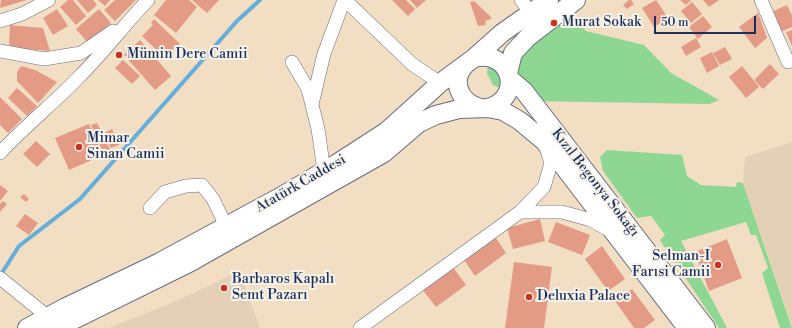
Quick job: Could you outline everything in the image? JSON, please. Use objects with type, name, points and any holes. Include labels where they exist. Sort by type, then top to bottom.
[{"type":"main road","name":"Atatürk Caddesi","points":[[53,324],[160,262],[324,171],[387,131],[440,83],[471,60],[502,32],[526,7],[549,0]]},
{"type":"main road","points":[[509,76],[503,65],[486,56],[471,60],[460,72],[458,88],[468,103],[484,108],[503,101],[510,87],[509,76],[512,52],[528,37],[576,0]]},
{"type":"main road","name":"Kızıl Begonya Sokağı","points":[[509,76],[524,91],[706,328]]},
{"type":"main road","name":"Atatürk Caddesi","points":[[27,328],[53,324],[196,260],[384,153],[410,130],[436,114],[484,108]]},
{"type":"main road","name":"Kızıl Begonya Sokağı","points":[[484,108],[503,111],[520,121],[544,141],[686,328]]},
{"type":"street","points":[[0,21],[22,14],[50,0]]},
{"type":"street","points":[[0,152],[80,76],[130,18],[148,0]]},
{"type":"street","points":[[312,106],[324,54],[345,0],[412,64],[440,83]]},
{"type":"street","points":[[761,0],[788,62]]},
{"type":"street","points":[[0,51],[44,59],[81,53],[130,18]]},
{"type":"street","points":[[292,62],[308,89],[318,129],[324,171]]},
{"type":"street","points":[[362,327],[520,212],[544,187],[551,163],[544,141]]},
{"type":"street","points":[[150,208],[165,192],[186,186],[202,185],[213,198],[226,226]]},
{"type":"street","points":[[520,212],[562,212],[591,220],[613,232]]},
{"type":"street","points":[[3,281],[53,324]]},
{"type":"shaded area","points":[[792,142],[792,325],[743,183],[745,157]]},
{"type":"shaded area","name":"Barbaros Kapalı Semt Pazarı","points":[[239,272],[260,328],[108,328],[167,305]]},
{"type":"green space","points":[[566,9],[586,31],[644,45],[671,73],[719,100],[709,104],[530,101],[493,85],[487,73],[489,60]]},
{"type":"green space","points":[[607,150],[682,155],[687,176],[701,185],[736,187],[737,182],[743,183],[792,328],[780,328],[762,273],[768,268],[756,235],[751,235],[746,222],[681,241],[727,328],[719,328],[660,240],[665,235],[651,216],[637,218],[603,171],[600,157]]},
{"type":"building","points":[[1,0],[27,0],[0,8]]},
{"type":"building","points":[[68,0],[73,0],[86,16],[76,25],[60,7]]},
{"type":"building","points":[[77,0],[93,0],[97,5],[88,13]]},
{"type":"building","points":[[98,0],[110,0],[105,6]]},
{"type":"building","points":[[115,0],[136,0],[115,21],[104,10]]},
{"type":"building","points":[[166,0],[189,0],[197,7],[176,33],[154,15]]},
{"type":"building","points":[[192,0],[219,0],[207,13]]},
{"type":"building","points":[[392,0],[406,0],[415,9],[408,16]]},
{"type":"building","points":[[410,0],[426,0],[417,8]]},
{"type":"building","points":[[631,0],[634,4],[627,9],[623,5]]},
{"type":"building","points":[[656,0],[668,18],[654,27],[642,8]]},
{"type":"building","points":[[680,0],[691,0],[686,5]]},
{"type":"building","points":[[703,0],[719,0],[709,7]]},
{"type":"building","points":[[474,1],[491,17],[491,19],[485,21],[486,25],[478,26],[470,2]]},
{"type":"building","points":[[692,2],[702,14],[691,23],[681,11]]},
{"type":"building","points":[[787,5],[792,15],[792,27],[778,33],[769,13]]},
{"type":"building","points":[[57,9],[68,26],[53,35],[43,18]]},
{"type":"building","points":[[99,9],[111,23],[88,43],[76,29]]},
{"type":"building","points":[[758,13],[767,38],[755,48],[739,27]]},
{"type":"building","points":[[703,16],[712,27],[698,39],[689,27]]},
{"type":"building","points":[[154,19],[180,44],[177,47],[176,46],[165,58],[142,36],[153,25],[151,23]]},
{"type":"building","points":[[10,25],[43,28],[50,51],[15,48],[9,45]]},
{"type":"building","points":[[792,30],[792,46],[786,32]]},
{"type":"building","points":[[696,38],[701,47],[686,56],[681,47]]},
{"type":"building","points":[[140,40],[171,76],[155,90],[124,55]]},
{"type":"building","points":[[725,47],[732,59],[720,65],[713,53]]},
{"type":"building","points":[[712,52],[719,66],[707,73],[700,58]]},
{"type":"building","points":[[123,60],[140,76],[132,84],[115,68]]},
{"type":"building","points":[[770,64],[779,74],[763,89],[754,80]]},
{"type":"building","points":[[21,66],[35,70],[57,82],[38,103],[17,81],[17,72]]},
{"type":"building","points":[[742,66],[759,87],[746,98],[729,77]]},
{"type":"building","points":[[17,88],[37,106],[27,116],[8,98]]},
{"type":"building","points":[[0,97],[22,119],[8,133],[0,125]]},
{"type":"building","points":[[97,123],[111,151],[104,154],[91,125]]},
{"type":"building","name":"Mimar Sinan Camii","points":[[89,124],[103,155],[69,170],[55,138]]},
{"type":"building","points":[[112,129],[119,145],[111,148],[104,133]]},
{"type":"building","points":[[36,141],[50,154],[37,167],[23,154]]},
{"type":"building","points":[[0,185],[8,191],[0,201]]},
{"type":"building","points":[[24,194],[29,199],[26,202],[20,197]]},
{"type":"building","points":[[3,201],[7,204],[0,212],[0,204]]},
{"type":"building","points":[[25,214],[38,223],[29,235],[16,226]]},
{"type":"building","points":[[540,219],[545,241],[513,249],[507,228]]},
{"type":"building","points":[[556,222],[590,235],[582,255],[548,242]]},
{"type":"building","points":[[494,235],[506,253],[475,276],[462,257]]},
{"type":"building","name":"Selman-I Farısi Camii","points":[[727,239],[742,278],[709,291],[695,252]]},
{"type":"building","points":[[602,246],[625,279],[608,291],[585,259]]},
{"type":"building","name":"Deluxia Palace","points":[[514,262],[552,267],[544,328],[505,328]]},
{"type":"building","points":[[452,266],[466,285],[436,307],[422,289]]},
{"type":"building","points":[[632,289],[655,320],[644,328],[634,328],[615,301]]},
{"type":"waterway","points":[[0,276],[19,246],[80,199],[237,21],[260,0]]},
{"type":"place","name":"Murat Sokak","points":[[554,23]]},
{"type":"place","name":"Mümin Dere Camii","points":[[119,55]]},
{"type":"place","name":"Mimar Sinan Camii","points":[[79,147]]},
{"type":"place","name":"Selman-I Farısi Camii","points":[[718,265]]},
{"type":"place","name":"Barbaros Kapalı Semt Pazarı","points":[[224,288]]},
{"type":"place","name":"Deluxia Palace","points":[[529,297]]}]
